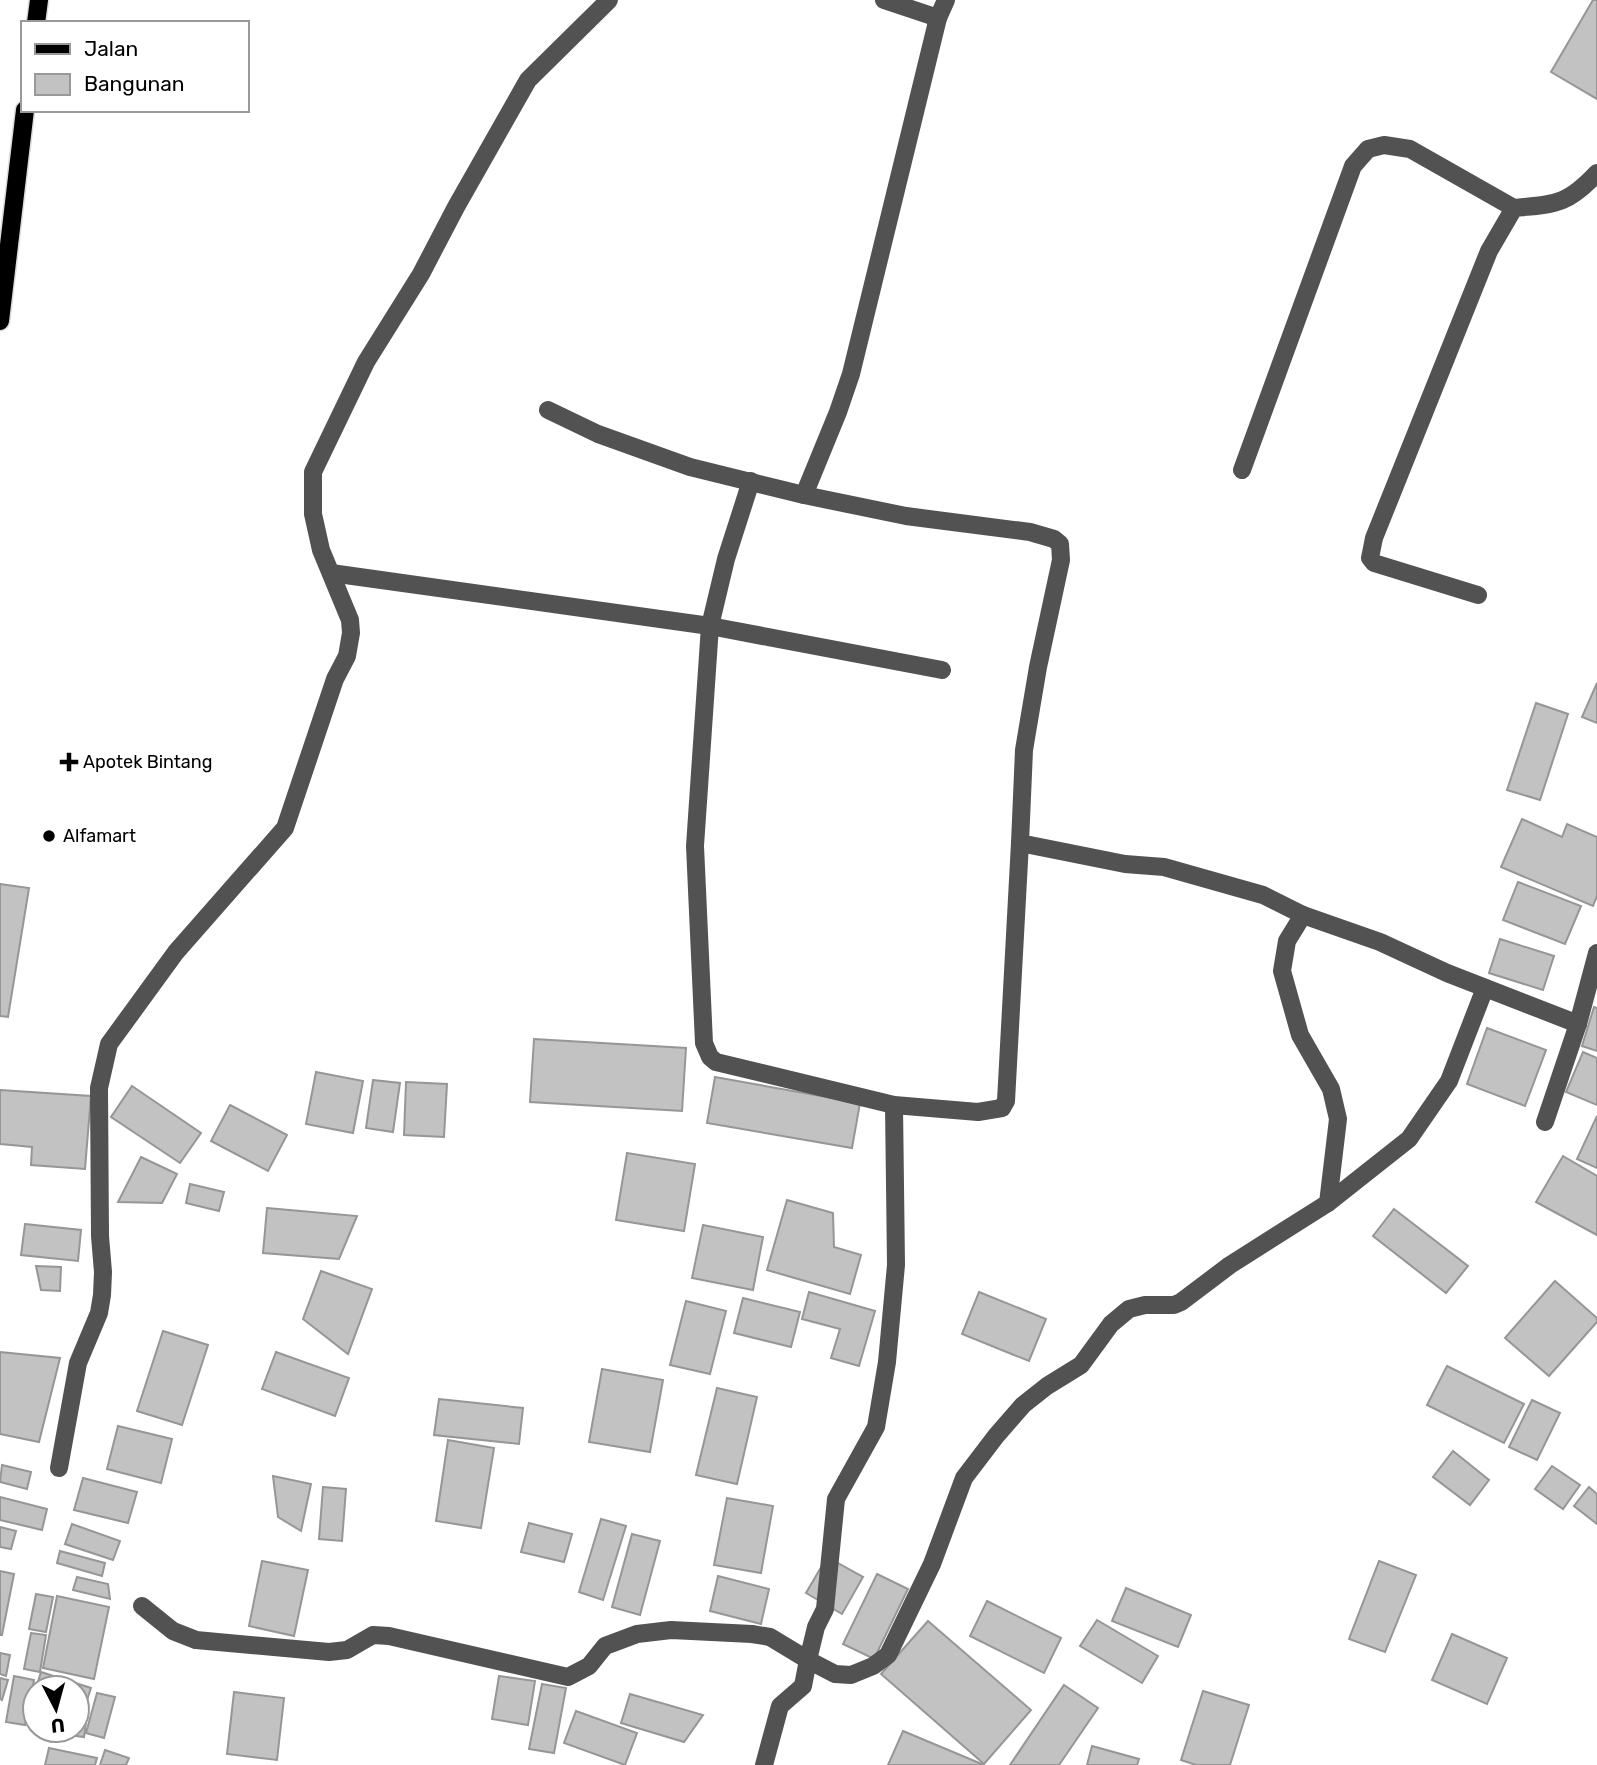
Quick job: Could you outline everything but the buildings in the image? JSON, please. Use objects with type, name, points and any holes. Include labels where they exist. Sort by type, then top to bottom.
[{"type":"main road","points":[[36,21],[39,0]]},
{"type":"main road","points":[[0,321],[25,112]]},
{"type":"street","points":[[59,1468],[78,1363],[99,1313],[102,1295],[99,1088],[109,1044],[176,952],[285,828],[335,679],[347,656],[350,620],[321,550],[313,514],[313,472],[366,362],[421,274],[528,80],[609,0]]},
{"type":"street","points":[[884,0],[938,18]]},
{"type":"street","points":[[804,495],[838,412],[850,374],[938,18],[946,0]]},
{"type":"street","points":[[1242,470],[1353,166],[1368,149],[1384,145],[1410,149],[1514,208],[1557,204],[1578,193],[1597,173]]},
{"type":"street","points":[[1478,595],[1412,573],[1379,566],[1370,558],[1374,538],[1396,480],[1489,251],[1514,208]]},
{"type":"street","points":[[548,410],[598,434],[690,467],[906,516],[1030,532],[1054,539],[1060,544],[1059,576],[1038,667],[1024,750],[1005,1105],[1002,1108],[978,1112],[894,1105],[716,1062],[707,1051],[695,846],[710,626],[726,559],[751,481]]},
{"type":"street","points":[[331,573],[710,626],[942,670]]},
{"type":"street","points":[[1020,843],[1101,857],[1125,864],[1164,867],[1263,895],[1303,915],[1380,942],[1485,988],[1578,1024]]},
{"type":"street","points":[[1303,915],[1287,941],[1282,971],[1300,1035],[1331,1089],[1338,1119],[1328,1203]]},
{"type":"street","points":[[1545,1122],[1578,1024],[1597,953]]},
{"type":"street","points":[[142,1606],[173,1631],[196,1640],[329,1652],[347,1650],[373,1635],[389,1636],[568,1677],[589,1665],[605,1646],[637,1634],[671,1630],[717,1631],[770,1637],[835,1674],[851,1675],[873,1666],[887,1655],[904,1625],[932,1564],[964,1478],[1023,1405],[1081,1365],[1121,1315],[1138,1306],[1174,1305],[1181,1302],[1230,1265],[1328,1203],[1409,1139],[1448,1081],[1485,988]]},
{"type":"street","points":[[764,1765],[780,1706],[803,1686],[816,1627],[825,1609],[836,1499],[876,1427],[887,1362],[896,1265],[894,1105]]},
{"type":"place","name":"Apotek Bintang","points":[[69,762]]},
{"type":"place","name":"Alfamart","points":[[49,836]]}]
